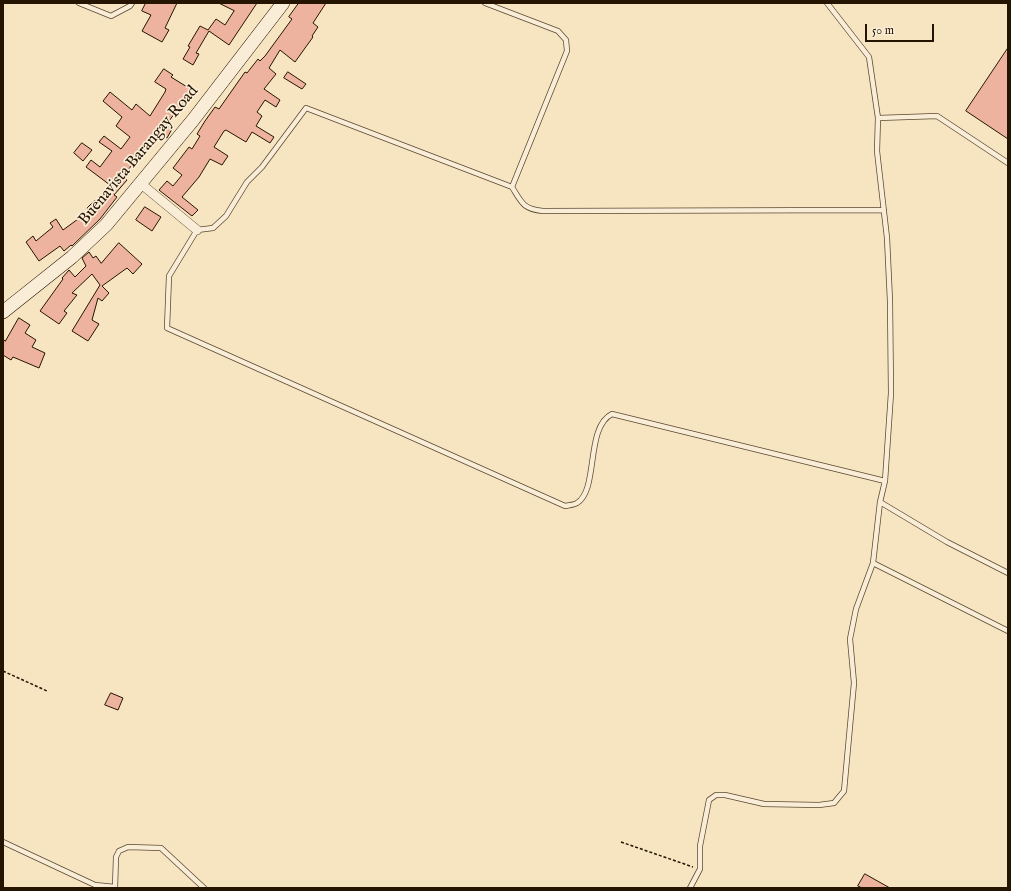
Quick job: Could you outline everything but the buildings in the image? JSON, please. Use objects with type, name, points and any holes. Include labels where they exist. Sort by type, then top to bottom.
[{"type":"street","name":"Buenavista Barangay Road","points":[[3,312],[93,238],[203,108],[283,3]]},
{"type":"street","points":[[140,183],[197,230]]},
{"type":"lane","points":[[79,3],[111,16],[130,6],[132,3]]},
{"type":"lane","points":[[485,3],[558,31],[566,40],[567,50],[512,187]]},
{"type":"lane","points":[[690,888],[700,869],[700,846],[709,800],[716,795],[725,795],[764,804],[819,805],[834,803],[844,791],[854,683],[850,639],[856,609],[873,563],[880,502],[885,481],[891,393],[888,254],[877,151],[878,118],[870,57],[827,3]]},
{"type":"lane","points":[[884,210],[543,211],[529,209],[523,204],[512,187],[306,108],[262,167],[247,182],[226,216],[213,228],[197,230],[170,276],[167,328],[565,506],[578,503],[586,493],[600,428],[605,418],[612,414],[885,481]]},
{"type":"lane","points":[[878,118],[937,116],[1008,163]]},
{"type":"lane","points":[[880,502],[947,542],[1008,572]]},
{"type":"lane","points":[[873,563],[1008,631]]},
{"type":"lane","points":[[3,842],[95,885],[115,888],[116,857],[119,851],[128,847],[161,848],[204,888]]},
{"type":"path","points":[[3,671],[47,691]]},
{"type":"path","points":[[621,842],[700,869]]}]
